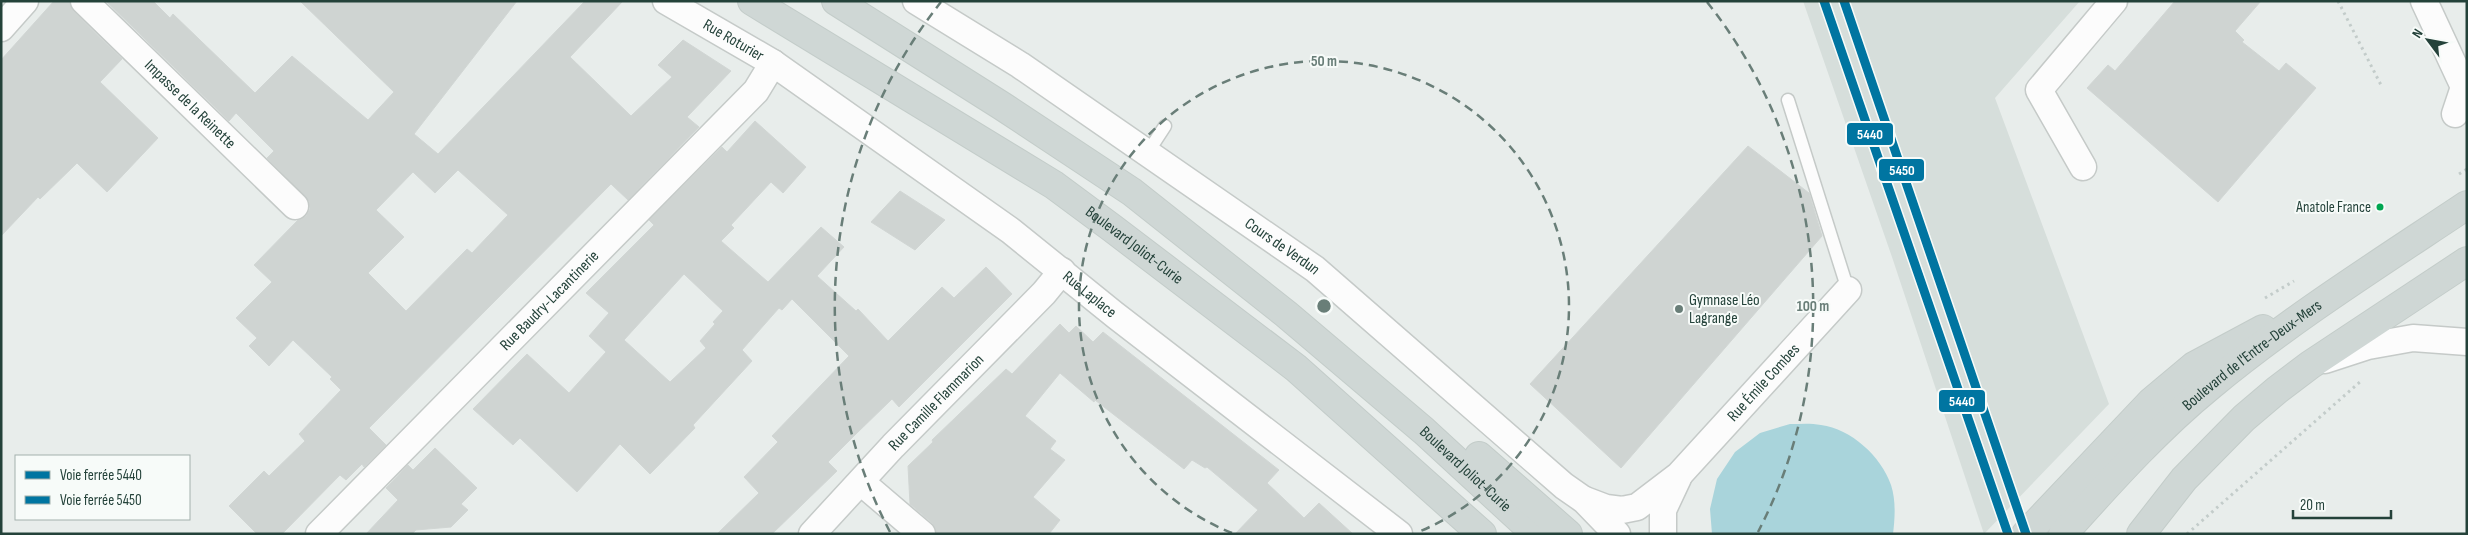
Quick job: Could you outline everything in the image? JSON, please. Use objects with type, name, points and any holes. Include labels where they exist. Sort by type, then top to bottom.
[{"type":"main road","name":"Boulevard Joliot-Curie","points":[[752,1],[1054,185],[1296,368],[1482,534]]},
{"type":"main road","name":"Boulevard Joliot-Curie","points":[[836,1],[1002,106],[1132,192],[1286,314],[1424,431],[1536,534]]},
{"type":"main road","points":[[1132,192],[1244,262],[1297,302],[1568,534]]},
{"type":"main road","name":"Boulevard de l'Entre-Deux-Mers","points":[[2063,534],[2133,457],[2171,419],[2263,344],[2467,204]]},
{"type":"main road","points":[[2141,534],[2184,479],[2244,418],[2310,365],[2467,262]]},
{"type":"main road","points":[[2026,534],[2151,402],[2194,366],[2247,336],[2319,305]]},
{"type":"main road","points":[[1296,368],[1457,534]]},
{"type":"street","points":[[1,28],[26,1]]},
{"type":"street","name":"Impasse de la Reinette","points":[[84,1],[295,206]]},
{"type":"street","name":"Rue Roturier","points":[[666,1],[773,63]]},
{"type":"street","name":"Cours de Verdun","points":[[916,1],[1020,65],[1315,269],[1564,486],[1584,500],[1617,534]]},
{"type":"street","points":[[2083,167],[2039,90],[2114,1]]},
{"type":"street","points":[[2424,1],[2464,87],[2455,114]]},
{"type":"street","name":"Rue Laplace","points":[[773,63],[1011,231],[1115,315],[1399,534]]},
{"type":"street","name":"Rue Baudry-Lacantinerie","points":[[319,534],[756,91],[773,63]]},
{"type":"street","name":"Rue Camille Flammarion","points":[[812,534],[893,446],[1044,293],[1062,272]]},
{"type":"street","name":"Rue Émile Combes","points":[[1584,500],[1606,508],[1622,510],[1637,507],[1679,475],[1848,290]]},
{"type":"street","points":[[2310,365],[2368,346],[2413,338],[2467,342]]},
{"type":"street","name":"Rue Émile Combes","points":[[1662,534],[1663,510],[1679,475]]},
{"type":"street","points":[[861,482],[922,534]]},
{"type":"lane","points":[[1788,100],[1848,290]]},
{"type":"lane","points":[[1148,152],[1165,126]]},
{"type":"path","points":[[2338,1],[2381,84]]},
{"type":"path","points":[[2187,534],[2364,380]]},
{"type":"shaded area","points":[[1803,1],[2080,1],[1995,98],[2109,404],[1984,534],[1892,257]]},
{"type":"water","points":[[1790,424],[1821,425],[1843,432],[1854,438],[1872,454],[1886,474],[1893,491],[1895,509],[1893,534],[1712,534],[1710,509],[1717,479],[1735,452],[1760,433]]},
{"type":"building","points":[[54,1],[69,1],[74,12],[122,59],[100,82],[158,138],[107,192],[77,163],[40,199],[38,197],[1,236],[1,60]]},
{"type":"building","points":[[106,1],[153,1],[170,18],[173,14],[255,93],[292,56],[368,120],[394,92],[300,1],[517,1],[414,134],[438,154],[585,1],[623,1],[570,57],[631,116],[672,77],[658,65],[683,40],[731,71],[687,117],[699,127],[628,200],[611,184],[369,428],[386,445],[364,467],[362,464],[346,480],[340,475],[282,534],[257,534],[229,506],[264,471],[269,476],[305,441],[299,434],[341,390],[330,379],[332,377],[293,340],[269,366],[249,346],[257,338],[236,318],[272,282],[254,265],[298,220],[306,216],[310,209],[309,201],[267,158],[274,151],[236,113],[229,121]],"holes":[[[458,170],[508,215],[472,253],[467,249],[406,311],[368,273],[404,237],[376,210],[413,172],[435,193]]]},
{"type":"building","points":[[2175,1],[2261,1],[2235,31],[2244,40],[2242,42],[2279,71],[2286,63],[2316,88],[2218,202],[2087,88],[2108,65],[2115,71]]},
{"type":"building","points":[[755,121],[806,167],[783,193],[771,182],[731,225],[734,228],[721,241],[768,282],[821,227],[844,247],[817,276],[856,311],[858,309],[888,341],[942,287],[954,298],[986,267],[1012,294],[899,407],[892,399],[828,462],[837,471],[772,534],[717,534],[759,493],[744,477],[778,442],[772,436],[849,356],[792,299],[782,310],[779,308],[742,350],[752,361],[693,425],[695,428],[650,474],[620,444],[577,492],[520,438],[513,445],[473,409],[527,354],[569,393],[606,352],[589,336],[609,313],[586,293],[654,225],[649,220],[722,147],[727,152]],"holes":[[[684,274],[723,311],[713,322],[715,324],[700,341],[706,348],[670,382],[624,340]]]},
{"type":"building","name":"Gymnase Léo Lagrange","points":[[1748,146],[1809,193],[1822,236],[1621,468],[1530,384]]},
{"type":"building","points":[[900,191],[945,220],[915,250],[871,222]]},
{"type":"building","points":[[1060,324],[1069,333],[1076,326],[1093,342],[1103,332],[1279,470],[1267,483],[1304,518],[1319,503],[1353,534],[1235,534],[1258,510],[1207,467],[1205,468],[1192,460],[1184,469],[1095,400],[1094,402],[1060,373],[1025,416],[1056,441],[1050,449],[1065,460],[1033,497],[1060,520],[1049,534],[937,534],[932,523],[910,504],[908,466],[933,442],[932,440],[1006,369],[1012,374]]},
{"type":"building","points":[[435,448],[477,488],[461,504],[468,510],[451,527],[416,530],[412,534],[366,534],[398,500],[386,488],[408,465],[413,470]]},
{"type":"rail line","name":"5440","points":[[1824,1],[2008,534]]},
{"type":"rail line","name":"5450","points":[[1844,1],[2026,534]]},
{"type":"place","name":"Anatole France","points":[[2380,207]]},
{"type":"place","name":"Gymnase Léo Lagrange","points":[[1679,309]]}]
